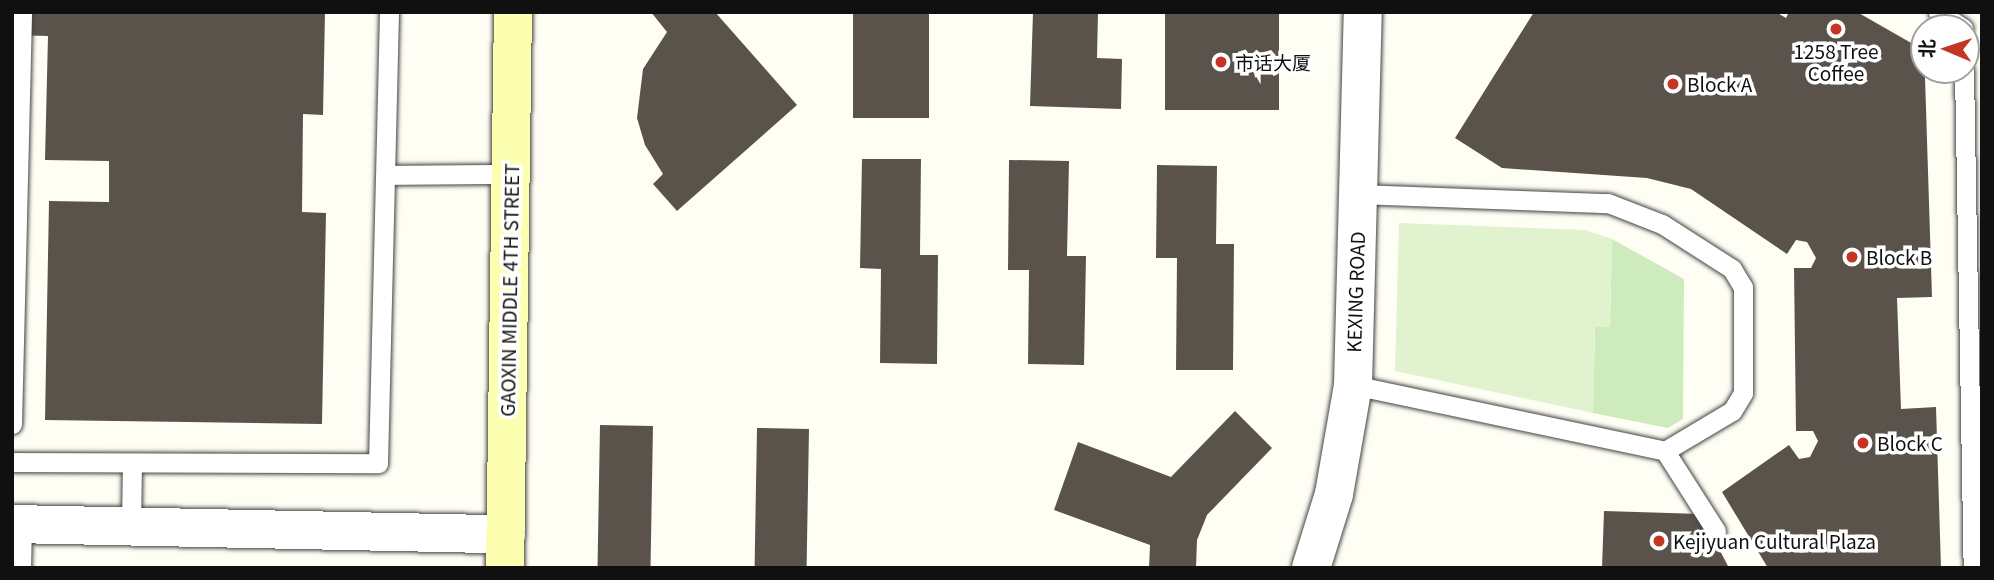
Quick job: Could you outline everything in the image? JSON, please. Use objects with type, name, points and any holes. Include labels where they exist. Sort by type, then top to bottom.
[{"type":"main road","name":"GAOXIN MIDDLE 4TH STREET","points":[[505,551],[513,12]]},
{"type":"street","name":"KEXING ROAD","points":[[1311,568],[1334,494],[1353,385],[1363,12]]},
{"type":"street","points":[[17,524],[131,526],[505,551]]},
{"type":"lane","points":[[12,424],[22,12]]},
{"type":"lane","points":[[12,462],[378,463],[389,12]]},
{"type":"lane","points":[[1965,84],[1973,568]]},
{"type":"lane","points":[[386,175],[510,174]]},
{"type":"lane","points":[[1353,385],[1665,451],[1732,411],[1744,393],[1743,287],[1732,269],[1662,224],[1608,204],[1358,194]]},
{"type":"lane","points":[[1665,451],[1716,531]]},
{"type":"lane","points":[[131,526],[132,463]]},
{"type":"lane","points":[[17,524],[21,568]]},
{"type":"green space","points":[[1399,223],[1585,230],[1612,239],[1610,327],[1595,327],[1593,413],[1395,371]]},
{"type":"green space","points":[[1612,239],[1684,279],[1683,419],[1668,428],[1593,413],[1595,327],[1610,327]]},
{"type":"building","points":[[12,12],[325,12],[323,115],[303,114],[302,212],[326,213],[322,424],[45,420],[49,201],[109,202],[109,161],[45,160],[48,36],[12,35]]},
{"type":"building","points":[[651,12],[715,12],[797,105],[677,211],[653,184],[663,174],[645,145],[637,118],[643,69],[667,32]]},
{"type":"building","points":[[853,12],[929,12],[929,118],[853,118]]},
{"type":"building","points":[[1033,12],[1098,12],[1097,58],[1122,59],[1121,109],[1030,106]]},
{"type":"building","name":"市话大厦","points":[[1165,12],[1279,12],[1279,110],[1165,110]]},
{"type":"building","points":[[1534,12],[1776,12],[1786,18],[1789,12],[1857,12],[1910,42],[1910,84],[1925,84],[1932,297],[1897,298],[1901,409],[1936,407],[1941,568],[1768,568],[1722,492],[1789,445],[1799,459],[1810,457],[1818,441],[1813,431],[1796,431],[1794,268],[1811,268],[1816,258],[1807,242],[1796,240],[1787,254],[1691,189],[1647,178],[1502,168],[1455,138]]},
{"type":"building","points":[[862,159],[921,159],[920,255],[938,255],[937,364],[880,363],[881,269],[860,268]]},
{"type":"building","points":[[1009,160],[1069,161],[1067,256],[1086,256],[1084,365],[1028,364],[1029,270],[1008,270]]},
{"type":"building","points":[[1157,165],[1217,166],[1216,244],[1234,244],[1233,370],[1176,370],[1177,258],[1156,258]]},
{"type":"building","points":[[1235,411],[1272,448],[1207,515],[1197,540],[1196,568],[1149,568],[1150,545],[1054,510],[1078,442],[1171,477]]},
{"type":"building","points":[[600,425],[653,426],[651,568],[598,568]]},
{"type":"building","points":[[757,428],[809,429],[807,568],[755,568]]},
{"type":"building","name":"Kejiyuan Cultural Plaza","points":[[1604,511],[1701,514],[1729,568],[1602,568]]},
{"type":"place","name":"1258 Tree Coffee","points":[[1836,29]]},
{"type":"place","name":"市话大厦","points":[[1221,62]]},
{"type":"place","name":"Block A","points":[[1673,84]]},
{"type":"place","name":"Block B","points":[[1852,257]]},
{"type":"place","name":"Block C","points":[[1863,443]]},
{"type":"place","name":"Kejiyuan Cultural Plaza","points":[[1659,541]]}]
